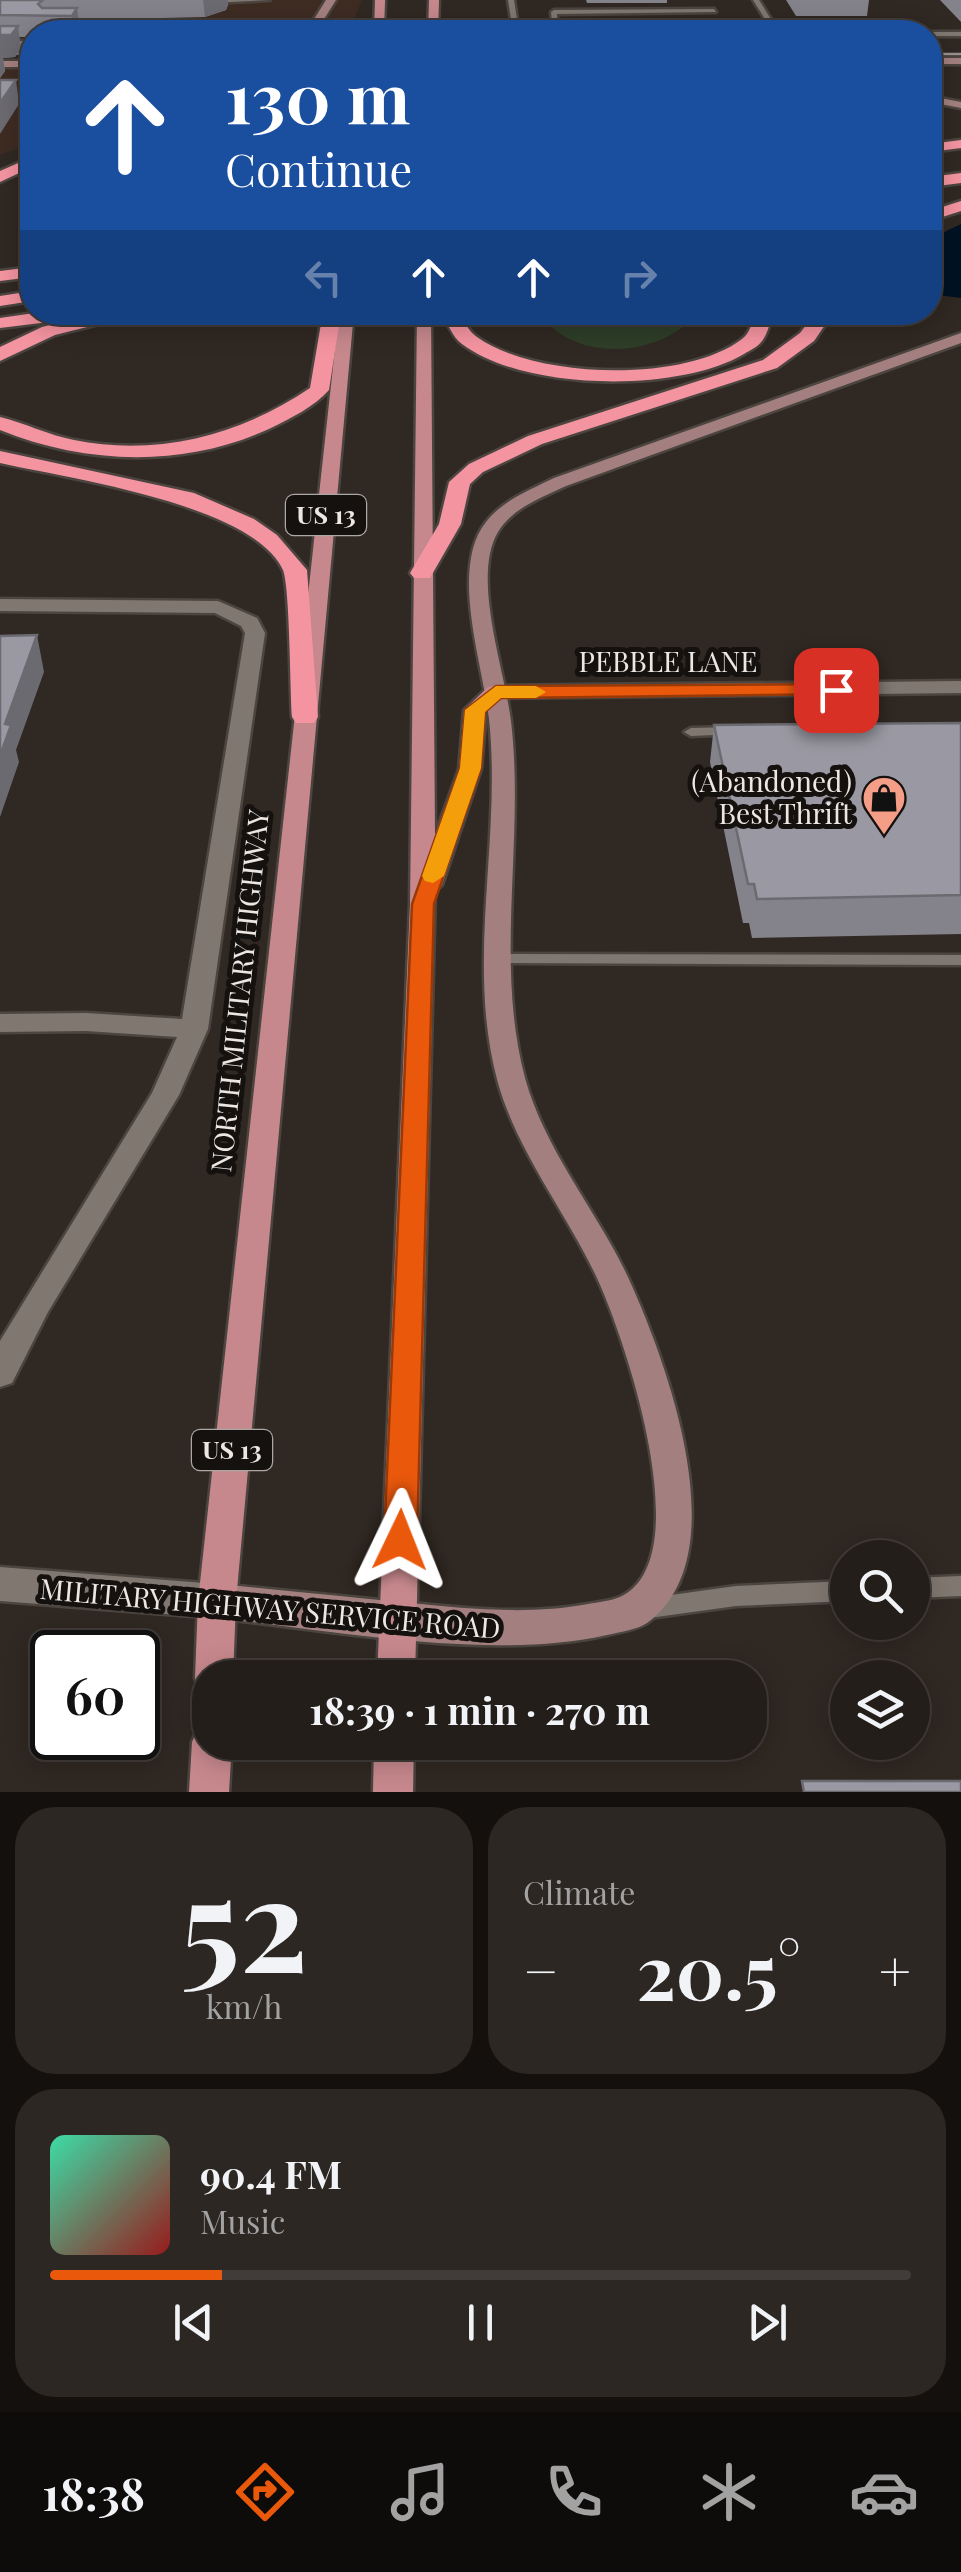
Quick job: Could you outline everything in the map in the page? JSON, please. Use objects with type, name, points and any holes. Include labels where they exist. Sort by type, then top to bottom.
[{"type":"highway","points":[[0,355],[69,325]]},
{"type":"highway","points":[[0,423],[41,440],[91,448],[156,449],[246,432],[295,410],[319,390],[330,325]]},
{"type":"highway","points":[[452,325],[461,337],[492,355],[537,368],[608,375],[667,372],[733,354],[758,338],[765,325]]},
{"type":"highway","points":[[422,573],[450,524],[460,482],[476,468],[535,440],[770,364],[807,337],[816,325]]},
{"type":"highway","points":[[0,457],[186,498],[246,524],[269,540],[295,570],[305,717]]},
{"type":"main road","name":"NORTH MILITARY HIGHWAY","points":[[214,1660],[216,1601],[346,325]]},
{"type":"main road","points":[[396,1660],[423,904],[424,325]]},
{"type":"main road","points":[[423,904],[470,768],[475,710],[496,692]]},
{"type":"main road","points":[[209,1792],[211,1760]]},
{"type":"main road","points":[[392,1792],[393,1760]]},
{"type":"street","points":[[633,1611],[656,1588],[668,1560],[674,1491],[668,1438],[647,1363],[613,1278],[514,1088],[500,1035],[498,959],[505,788],[496,692],[483,621],[482,552],[488,532],[504,513],[560,482],[961,338]]},
{"type":"street","points":[[0,605],[218,607],[236,612],[250,622],[255,633],[194,1029],[165,1094],[37,1304],[0,1373]]},
{"type":"street","name":"PEBBLE LANE","points":[[496,692],[961,687]]},
{"type":"street","points":[[0,1023],[86,1022],[194,1029]]},
{"type":"street","name":"MILITARY HIGHWAY SERVICE ROAD","points":[[2,1586],[216,1601],[524,1631],[633,1611]]},
{"type":"lane","points":[[196,2],[267,0]]},
{"type":"lane","points":[[708,0],[718,20]]},
{"type":"lane","points":[[554,20],[554,12],[714,11]]},
{"type":"lane","points":[[6,99],[20,99]]},
{"type":"lane","points":[[691,732],[748,731]]},
{"type":"lane","points":[[498,959],[961,960]]},
{"type":"lane","points":[[930,1587],[961,1586]]},
{"type":"lane","points":[[633,1611],[736,1596],[830,1592]]},
{"type":"shaded area","points":[[0,0],[362,0],[354,20],[20,20],[20,49],[0,49]]},
{"type":"shaded area","points":[[0,68],[20,68],[20,148],[0,155]]},
{"type":"green space","points":[[550,325],[685,325],[656,341],[613,349],[592,347]]},
{"type":"water","points":[[961,224],[961,298],[942,296],[942,233]]},
{"type":"building","points":[[0,0],[43,0],[38,4],[42,8],[77,8],[72,16],[0,15]]},
{"type":"building","points":[[0,26],[18,26],[11,35],[0,35]]},
{"type":"building","points":[[0,80],[16,80],[0,103]]},
{"type":"building","points":[[37,635],[5,724],[11,725],[0,756],[0,636]]},
{"type":"building","points":[[961,723],[961,895],[757,899],[754,884],[748,884],[714,725]]},
{"type":"building","points":[[802,1781],[961,1781],[961,1792],[804,1792]]},
{"type":"tram line","points":[[0,54],[20,53]]},
{"type":"tram line","points":[[942,54],[961,54]]},
{"type":"slow traffic","points":[[433,876],[470,768],[475,710],[496,692],[536,692]]},
{"type":"place","name":"(Abandoned) Best Thrift","points":[[884,836]]},
{"type":"route","points":[[400,1540],[423,904],[470,768],[475,710],[496,692],[836,690]]}]
